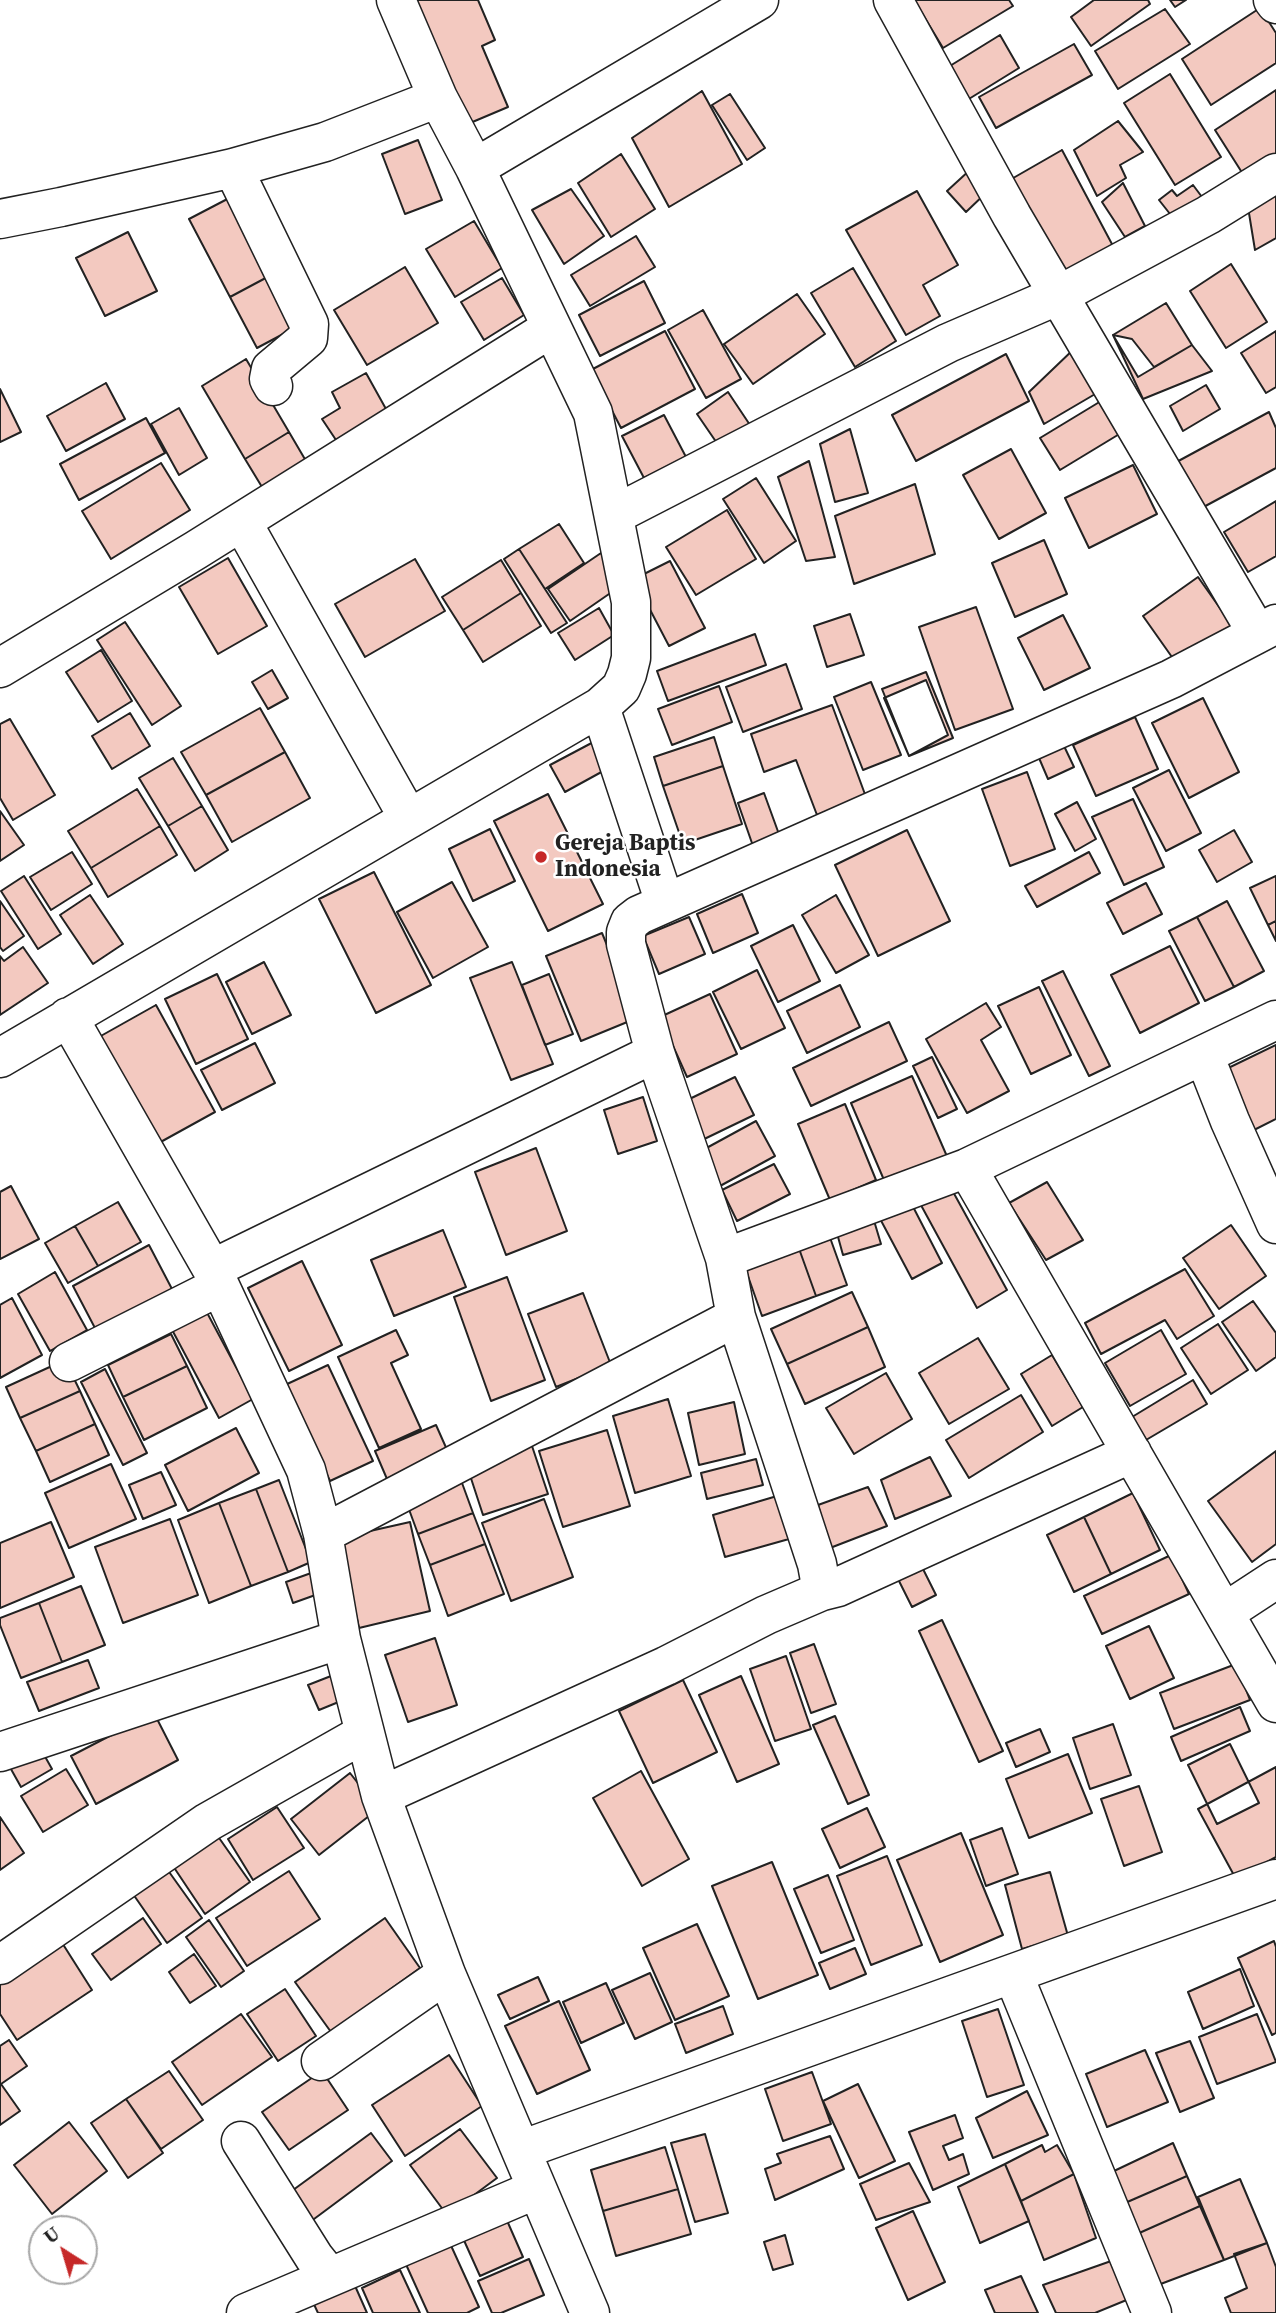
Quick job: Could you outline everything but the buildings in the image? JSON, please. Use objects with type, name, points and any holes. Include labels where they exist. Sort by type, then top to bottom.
[{"type":"street","points":[[0,1058],[600,707],[621,688],[631,658],[631,602],[593,413],[439,98],[396,0]]},
{"type":"street","points":[[475,169],[759,0]]},
{"type":"street","points":[[822,1591],[817,1564],[736,1317],[725,1258],[655,1053],[626,944],[626,932],[630,922],[665,903],[1171,679],[1267,628],[1059,295],[892,0]]},
{"type":"street","points":[[1273,0],[1276,5]]},
{"type":"street","points":[[0,219],[233,168],[325,142],[439,98]]},
{"type":"street","points":[[233,168],[309,324],[308,338],[271,369],[269,379],[273,386]]},
{"type":"street","points":[[614,515],[948,343],[1059,295],[1208,215],[1276,173]]},
{"type":"street","points":[[0,668],[242,522],[551,328]]},
{"type":"street","points":[[242,522],[409,819]]},
{"type":"street","points":[[600,707],[665,903]]},
{"type":"street","points":[[68,1017],[216,1278],[306,1470],[323,1534],[341,1639],[381,1796],[446,1974],[590,2313]]},
{"type":"street","points":[[725,1258],[967,1168],[1276,1020]]},
{"type":"street","points":[[69,1362],[216,1278],[655,1053]]},
{"type":"street","points":[[1204,1055],[1276,1224]]},
{"type":"street","points":[[967,1168],[1276,1703]]},
{"type":"street","points":[[323,1534],[736,1317]]},
{"type":"street","points":[[381,1796],[666,1666],[766,1615],[838,1587],[1132,1453]]},
{"type":"street","points":[[1224,1613],[1276,1578]]},
{"type":"street","points":[[0,1752],[341,1639]]},
{"type":"street","points":[[0,1965],[208,1822],[365,1733]]},
{"type":"street","points":[[521,2150],[1276,1879]]},
{"type":"street","points":[[321,2062],[446,1974]]},
{"type":"street","points":[[1013,1974],[1152,2313]]},
{"type":"street","points":[[242,2141],[314,2257],[330,2277]]},
{"type":"street","points":[[246,2313],[537,2189]]},
{"type":"place","name":"Gereja Baptis Indonesia","points":[[541,857]]}]
